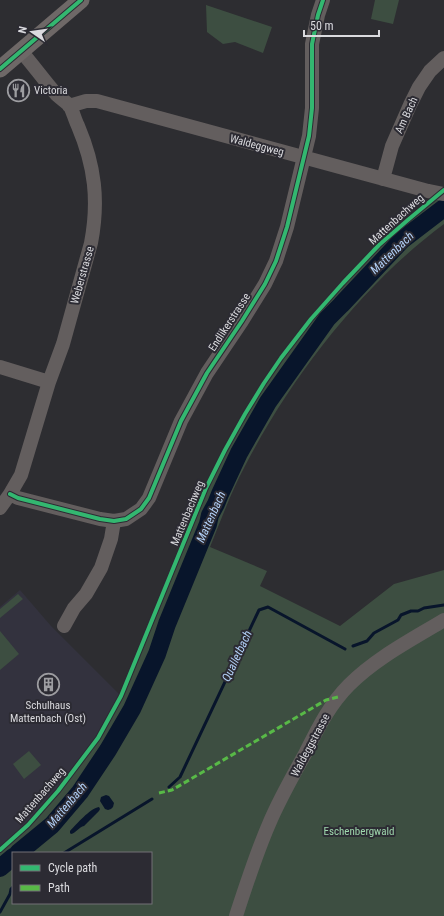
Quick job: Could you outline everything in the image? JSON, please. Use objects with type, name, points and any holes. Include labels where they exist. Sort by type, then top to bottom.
[{"type":"main road","points":[[0,69],[81,0]]},
{"type":"street","name":"Endlikerstrasse","points":[[10,494],[18,498],[100,519],[114,521],[126,519],[141,509],[150,498],[181,421],[207,373],[265,284],[276,260],[287,227],[309,136],[312,108],[312,44],[318,15],[323,0]]},
{"type":"street","name":"Weberstrasse","points":[[0,508],[21,475],[49,382],[63,344],[91,244],[96,208],[93,174],[88,153],[69,106],[56,94],[21,51]]},
{"type":"street","name":"Am Bach","points":[[383,179],[392,146],[419,87],[430,71],[444,58]]},
{"type":"street","name":"Waldeggweg","points":[[69,106],[86,101],[97,101],[303,158],[444,194]]},
{"type":"street","points":[[0,368],[49,382]]},
{"type":"street","points":[[64,626],[74,608],[86,594],[101,568],[111,539],[114,521]]},
{"type":"street","name":"Waldeggstrasse","points":[[236,916],[269,824],[322,720],[334,702],[352,682],[371,666],[444,620]]},
{"type":"shaded area","points":[[20,590],[51,626],[121,696],[98,738],[58,791],[28,825],[0,850],[0,607]]},
{"type":"green space","points":[[375,0],[399,0],[393,24],[371,19]]},
{"type":"green space","points":[[206,5],[272,27],[263,53],[235,42],[223,44],[207,32]]},
{"type":"green space","name":"Eschenbergwald","points":[[444,190],[444,224],[414,248],[358,303],[331,334],[284,399],[263,433],[240,476],[226,506],[210,547],[267,571],[260,586],[340,626],[394,584],[444,570],[444,916],[0,916],[0,850],[28,825],[58,791],[98,738],[121,696],[206,488],[245,414],[281,358],[311,319],[379,245]]},
{"type":"green space","points":[[18,594],[23,599],[0,618],[0,609]]},
{"type":"green space","points":[[0,631],[19,654],[0,670]]},
{"type":"green space","points":[[29,751],[41,765],[24,779],[13,764]]},
{"type":"water","points":[[106,795],[109,796],[114,803],[113,807],[108,810],[105,809],[100,801],[101,797]]},
{"type":"water","points":[[99,807],[99,811],[84,826],[71,834],[70,833],[70,831],[87,814]]},
{"type":"waterway","name":"Mattenbach","points":[[19,852],[52,825],[80,792],[108,750],[132,709],[157,654],[167,624],[208,524],[210,515],[239,453],[268,402],[327,319],[402,240],[444,208]]},
{"type":"waterway","name":"Qualletbach","points":[[353,646],[367,641],[374,633],[398,620],[401,615],[411,611],[418,611],[424,608],[444,605]]},
{"type":"waterway","name":"Qualletbach","points":[[169,787],[180,777],[259,610],[268,607],[345,649]]},
{"type":"waterway","name":"Qualletbach","points":[[66,852],[152,799]]},
{"type":"waterway","name":"Mattenbach","points":[[0,868],[12,858]]},
{"type":"waterway","name":"Qualletbach","points":[[0,912],[12,888]]},
{"type":"marked path","points":[[159,793],[172,790],[326,700],[338,697]]},
{"type":"cycle path","points":[[0,69],[81,0]]},
{"type":"cycle path","points":[[10,494],[18,498],[100,519],[114,521],[126,519],[141,509],[149,498],[181,421],[207,373],[265,284],[276,261],[287,227],[309,136],[312,108],[312,44],[318,15],[323,0]]},
{"type":"cycle path","name":"Mattenbachweg","points":[[0,850],[28,825],[58,791],[98,738],[121,696],[206,488],[225,450],[264,383],[311,319],[343,283],[379,245],[444,190]]},
{"type":"place","name":"Victoria","points":[[19,90]]},
{"type":"place","name":"Schulhaus Mattenbach (Ost)","points":[[48,685]]}]
